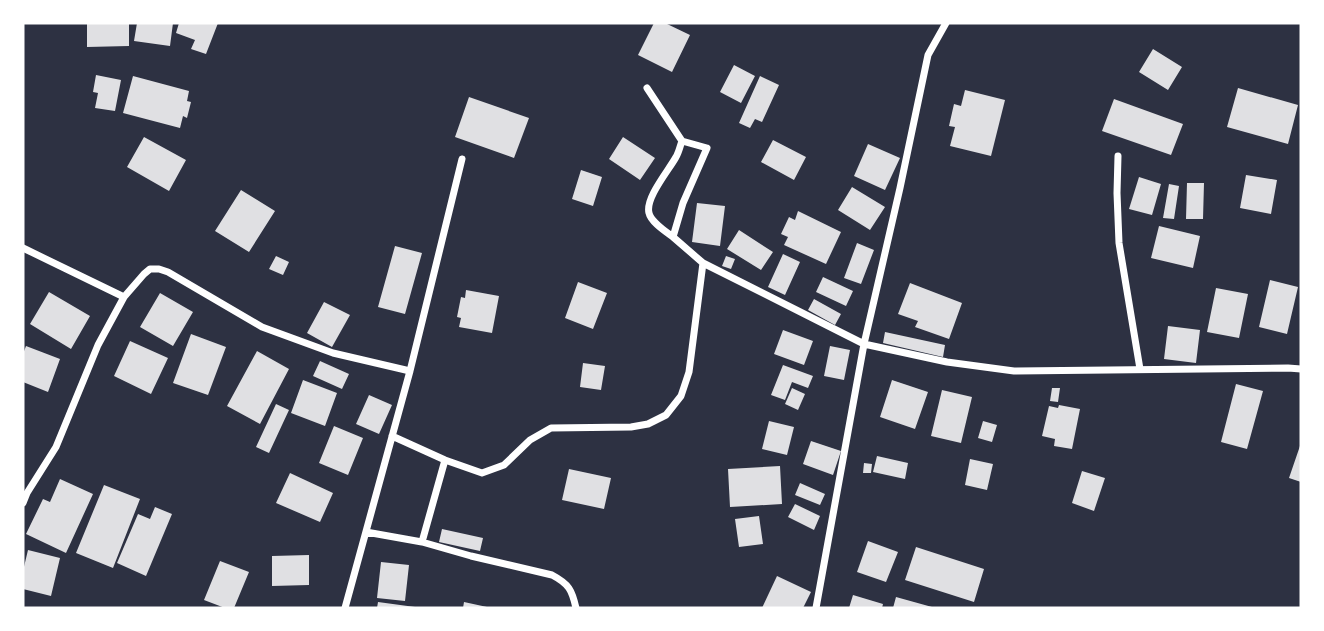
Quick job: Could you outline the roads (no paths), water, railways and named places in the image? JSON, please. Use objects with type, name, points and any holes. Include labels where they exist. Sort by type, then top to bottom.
[{"type":"street","points":[[816,608],[864,344],[928,55],[946,23]]},
{"type":"street","points":[[646,88],[681,141],[708,148],[683,203],[673,237]]},
{"type":"street","points":[[681,141],[678,153],[652,196],[648,211],[650,217],[703,264],[864,344],[947,362],[1014,371],[1301,369]]},
{"type":"street","points":[[1118,156],[1119,243],[1140,369]]},
{"type":"street","points":[[345,608],[410,371],[461,159]]},
{"type":"street","points":[[23,248],[124,297]]},
{"type":"street","points":[[392,436],[482,473],[504,466],[530,440],[551,428],[631,427],[648,424],[666,415],[681,396],[690,372],[703,264]]},
{"type":"street","points":[[23,503],[56,447],[98,345],[124,297],[150,269],[168,272],[262,327],[333,353],[410,371]]},
{"type":"street","points":[[422,542],[445,460]]},
{"type":"street","points":[[366,532],[422,542],[541,571],[563,580],[572,591],[576,608]]}]
